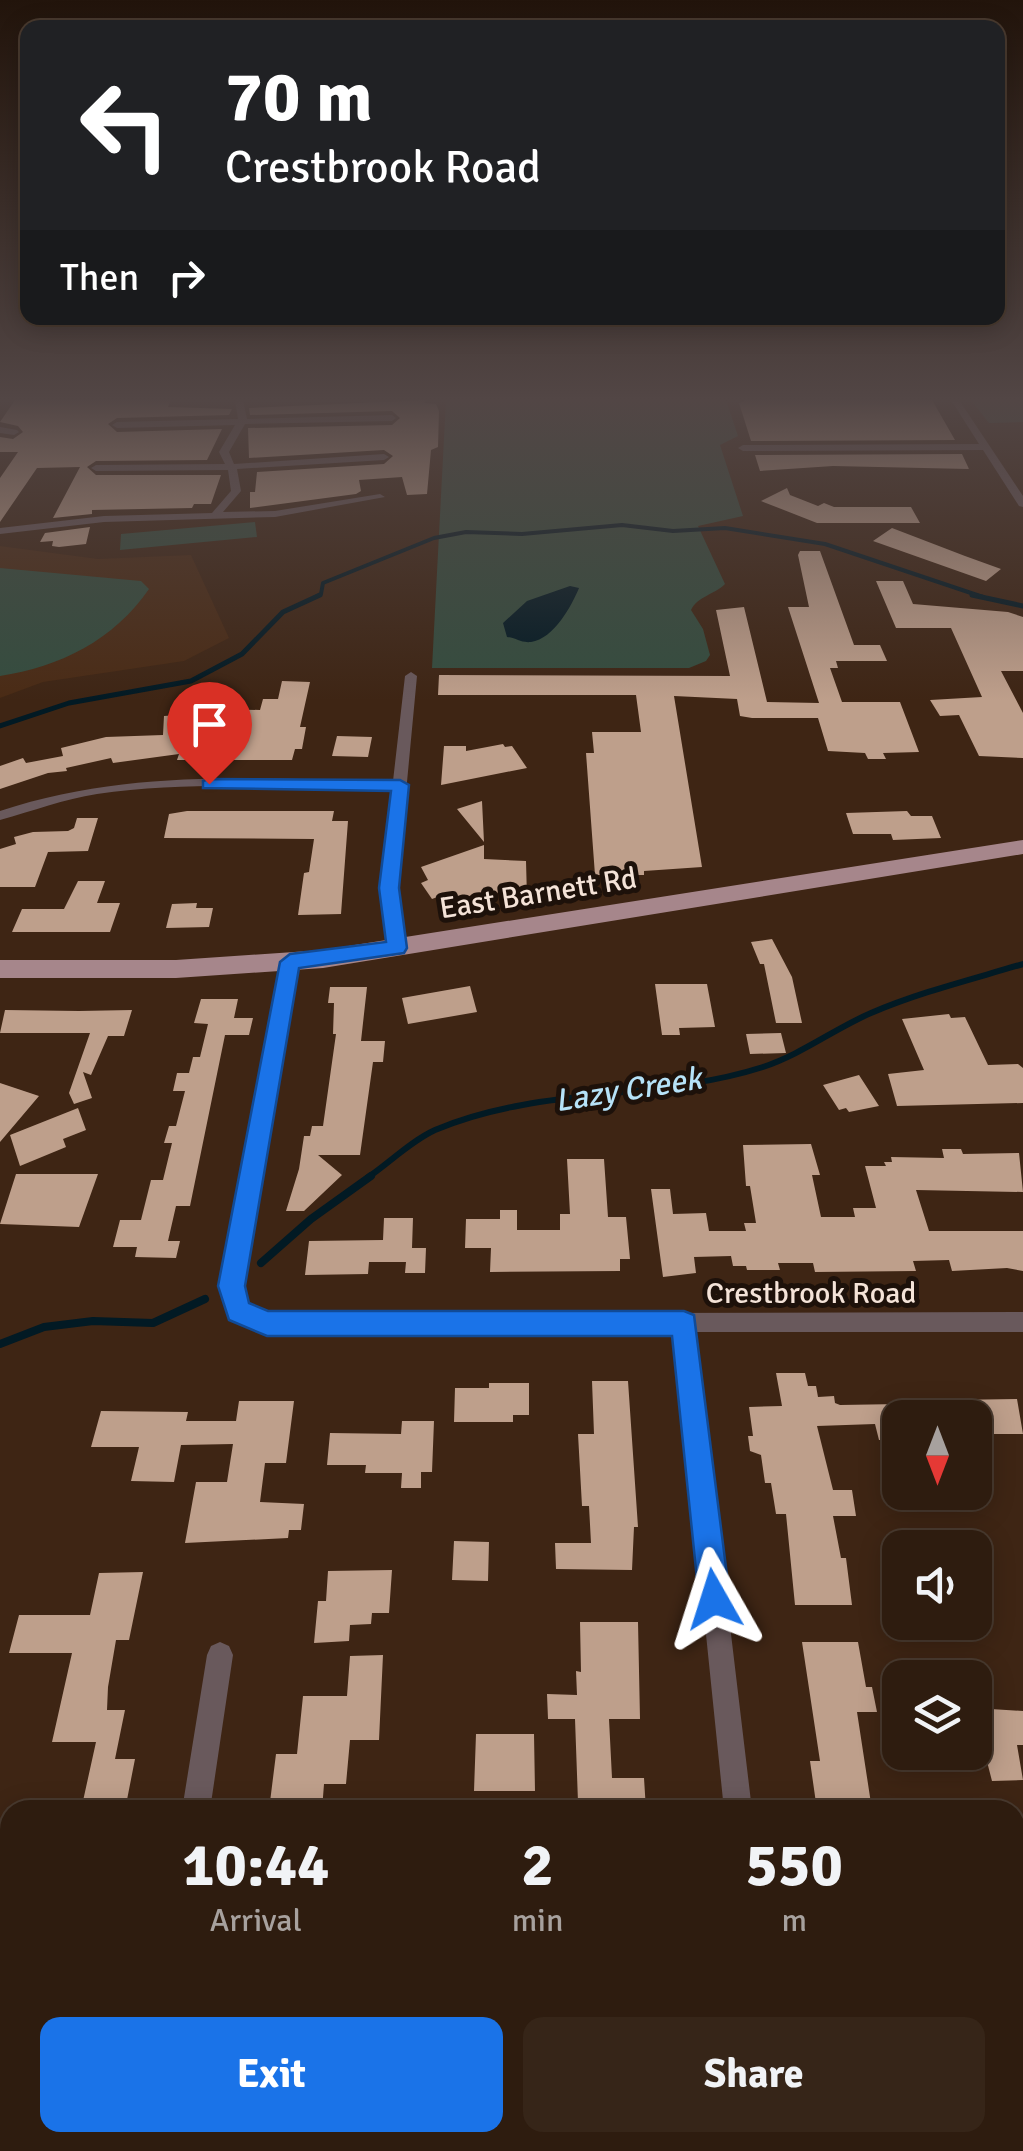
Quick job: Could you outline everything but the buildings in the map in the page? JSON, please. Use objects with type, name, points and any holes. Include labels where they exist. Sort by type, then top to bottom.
[{"type":"main road","name":"East Barnett Rd","points":[[0,969],[176,969],[290,962],[1023,847]]},
{"type":"street","points":[[216,515],[228,500]]},
{"type":"street","points":[[0,531],[104,519],[296,512],[361,500]]},
{"type":"street","points":[[396,948],[389,888],[410,676]]},
{"type":"street","points":[[0,816],[38,803],[114,787],[400,785]]},
{"type":"street","name":"Crestbrook Road","points":[[290,962],[232,1286],[238,1311],[267,1324],[1023,1322]]},
{"type":"street","points":[[684,1324],[737,1800]]},
{"type":"street","points":[[198,1800],[220,1655]]},
{"type":"shaded area","points":[[0,546],[98,559],[191,555],[229,638],[184,661],[43,682],[0,698]]},
{"type":"green space","points":[[441,500],[738,500],[743,516],[698,526],[725,584],[691,610],[703,629],[710,655],[706,661],[689,668],[432,668]]},
{"type":"green space","points":[[255,522],[257,537],[120,550],[121,534]]},
{"type":"green space","points":[[0,568],[141,581],[149,589],[119,623],[84,648],[44,666],[0,676]]},
{"type":"water","points":[[570,586],[579,588],[567,612],[547,635],[531,642],[507,637],[503,623],[527,601]]},
{"type":"waterway","points":[[315,597],[321,594],[323,583],[434,538],[466,532],[522,534],[622,525],[673,531],[725,528],[825,544],[983,597]]},
{"type":"waterway","points":[[0,726],[69,703],[191,681],[242,654],[283,612],[320,595]]},
{"type":"waterway","points":[[972,595],[1023,606]]},
{"type":"waterway","name":"Lazy Creek","points":[[367,1178],[426,1135],[474,1116],[515,1106],[682,1085],[763,1067],[890,1005],[1023,964]]},
{"type":"waterway","name":"Lazy Creek","points":[[261,1263],[311,1219],[371,1176]]},
{"type":"waterway","name":"Lazy Creek","points":[[0,1344],[44,1327],[93,1321],[153,1323],[205,1299]]},
{"type":"route","points":[[209,784],[400,785],[389,888],[396,948],[290,962],[232,1286],[238,1311],[250,1320],[267,1324],[684,1324],[714,1599]]}]
